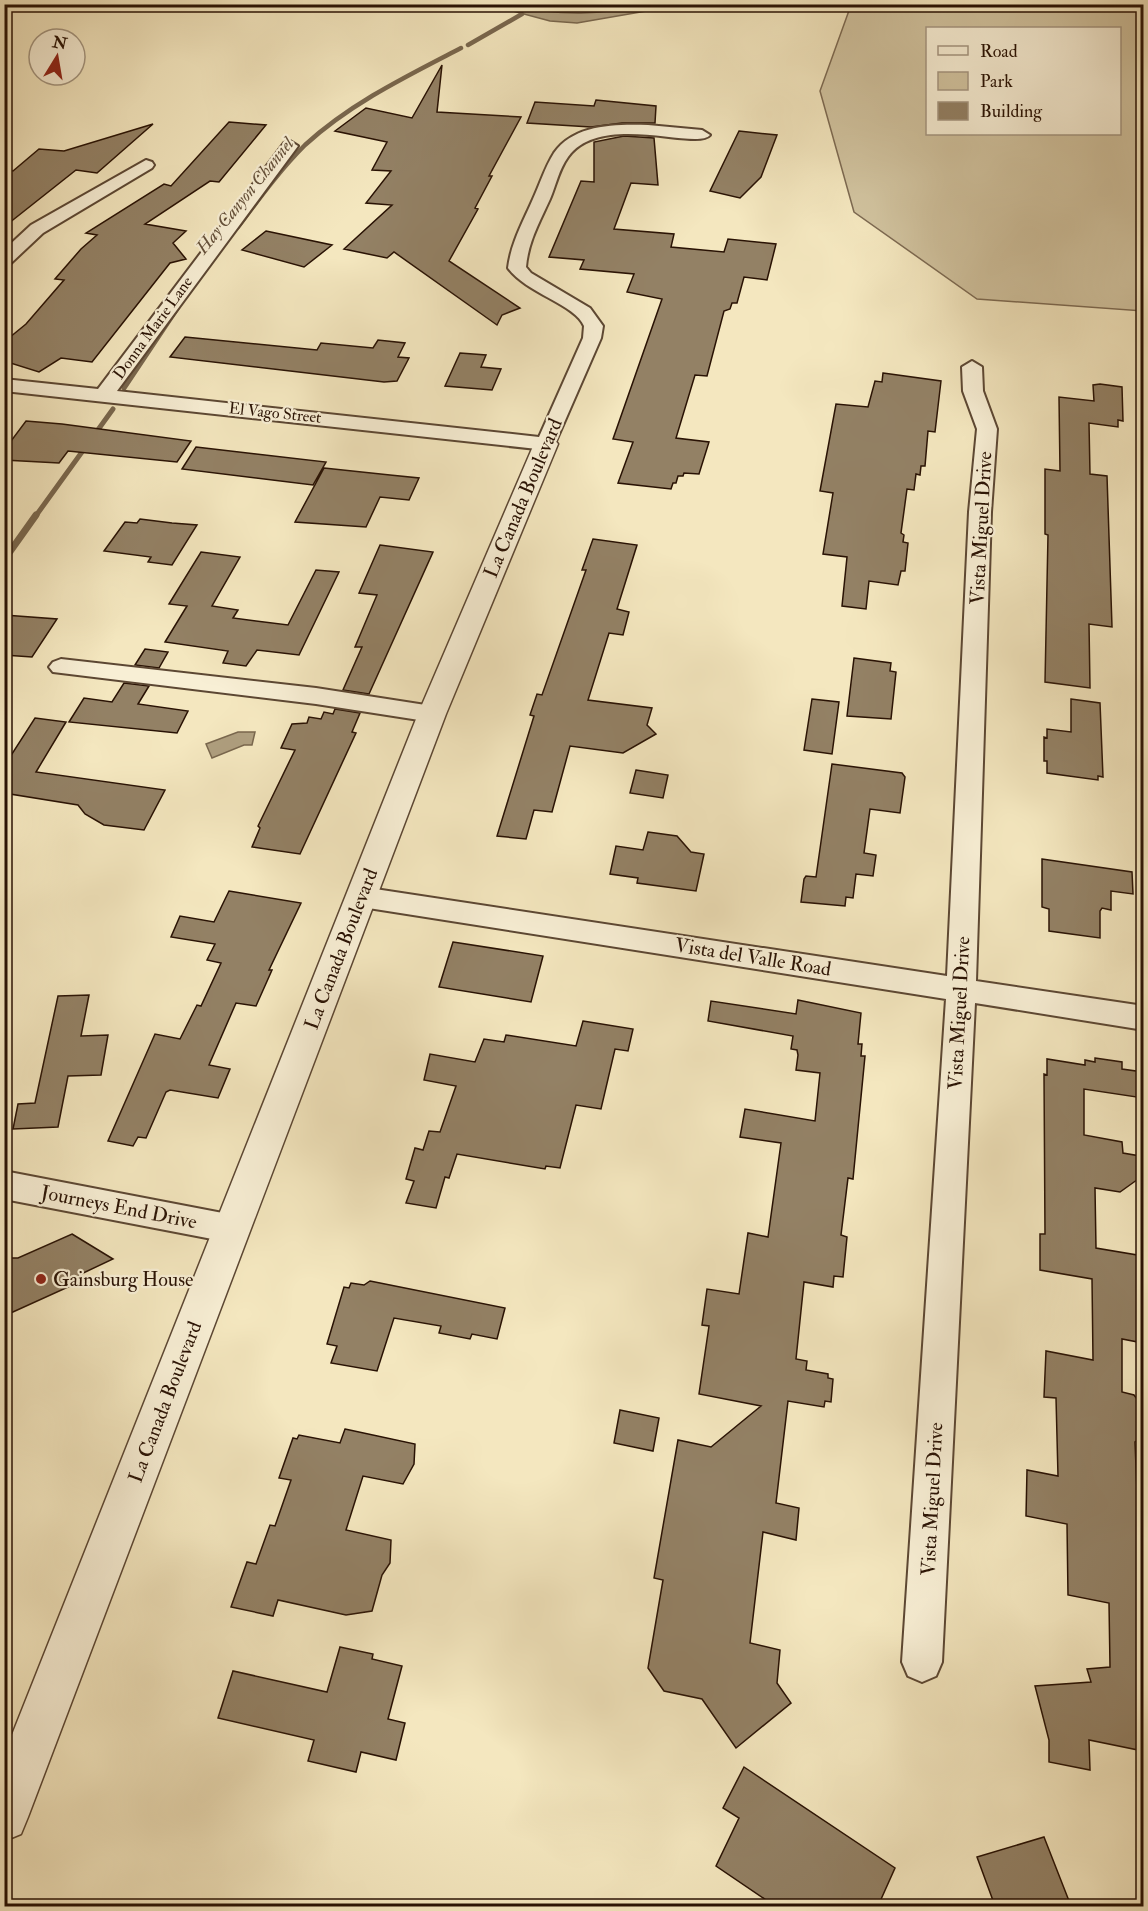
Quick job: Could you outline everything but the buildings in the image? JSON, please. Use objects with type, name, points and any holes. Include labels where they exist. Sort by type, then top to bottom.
[{"type":"street","name":"La Canada Boulevard","points":[[4,1817],[432,714],[592,338],[594,327],[591,320],[573,306],[523,277],[517,268],[519,253],[561,154],[573,141],[592,134],[643,129],[702,135]]},
{"type":"street","name":"Donna Marie Lane","points":[[105,394],[290,146]]},
{"type":"street","points":[[4,260],[38,229],[146,165]]},
{"type":"street","name":"Vista Miguel Drive","points":[[922,1662],[961,990],[980,512],[987,429],[974,391],[972,367]]},
{"type":"street","name":"El Vago Street","points":[[4,384],[546,444]]},
{"type":"street","points":[[61,667],[250,688],[432,714]]},
{"type":"street","name":"Vista del Valle Road","points":[[362,897],[1143,1018]]},
{"type":"street","name":"Journeys End Drive","points":[[4,1185],[233,1229]]},
{"type":"green space","points":[[851,5],[1143,5],[1143,311],[977,299],[854,212],[820,91]]},
{"type":"water","points":[[490,5],[681,5],[577,23],[550,21]]},
{"type":"water","points":[[238,732],[255,732],[252,745],[244,745],[212,758],[206,744]]},
{"type":"waterway","name":"Hay Canyon Channel","points":[[468,45],[522,14]]},
{"type":"waterway","name":"Hay Canyon Channel","points":[[238,227],[287,164],[323,130],[380,91],[461,48]]},
{"type":"waterway","name":"Hay Canyon Channel","points":[[124,388],[178,307]]},
{"type":"waterway","points":[[35,517],[113,409]]},
{"type":"waterway","points":[[4,560],[36,515]]},
{"type":"place","name":"Gainsburg House","points":[[41,1279]]}]
